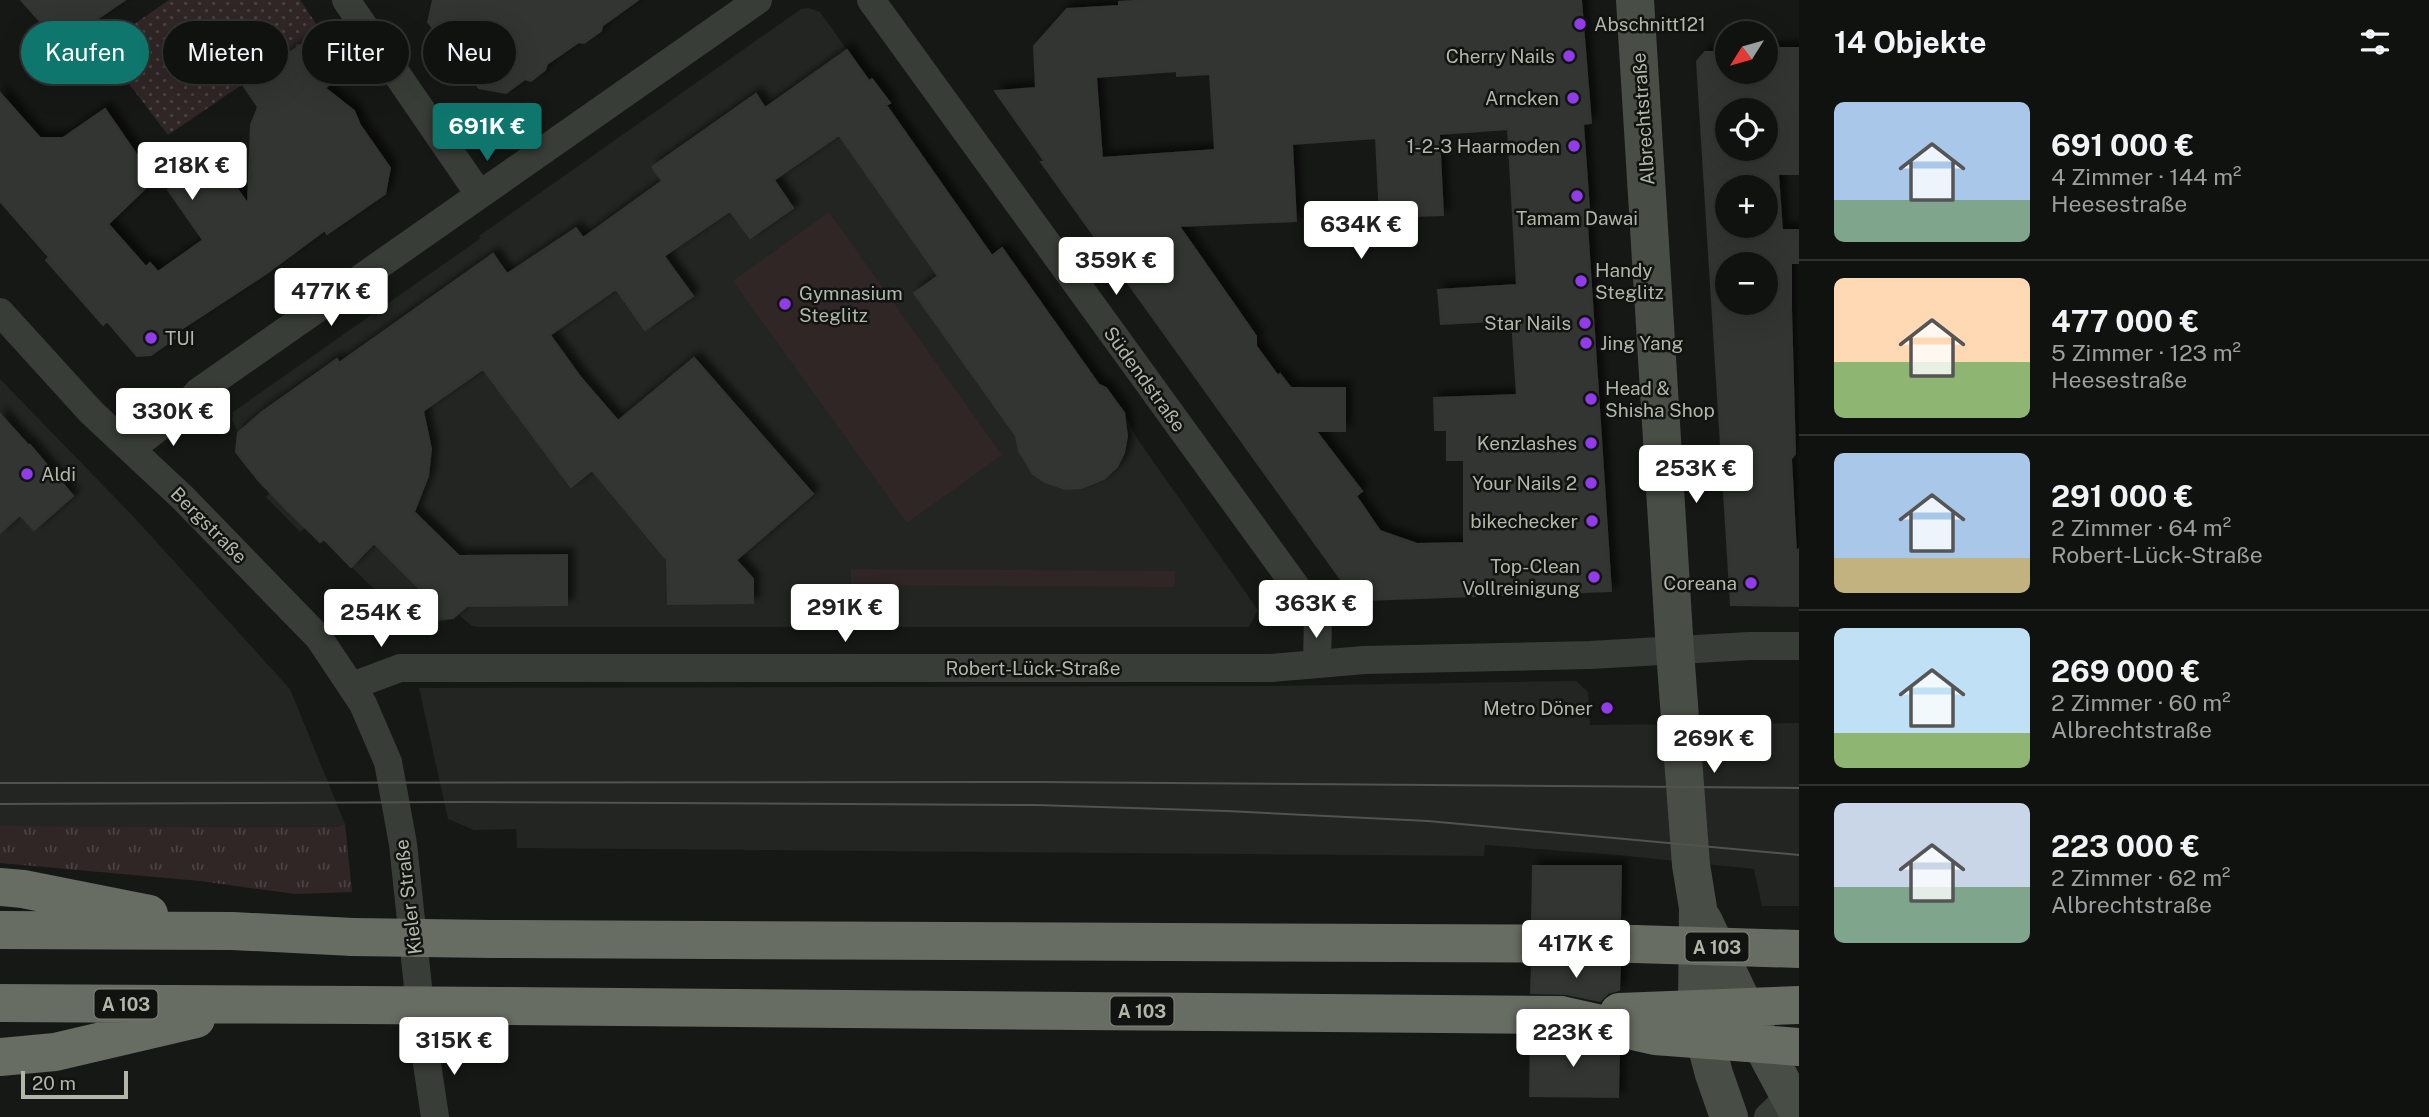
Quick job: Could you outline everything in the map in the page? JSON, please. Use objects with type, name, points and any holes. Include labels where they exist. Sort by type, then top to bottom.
[{"type":"highway","points":[[0,887],[23,889],[233,931]]},
{"type":"highway","name":"A 103","points":[[0,930],[233,931],[354,937],[1635,944],[1799,949]]},
{"type":"highway","name":"A 103","points":[[0,1003],[1561,1014]]},
{"type":"highway","points":[[1561,1014],[1799,1005]]},
{"type":"highway","points":[[0,1058],[55,1052],[253,1006]]},
{"type":"highway","points":[[1561,1014],[1655,1036],[1799,1047]]},
{"type":"main road","name":"Albrechtstraße","points":[[1635,0],[1675,651],[1691,864],[1698,908],[1697,1010],[1729,1117]]},
{"type":"main road","name":"Albrechtstraße","points":[[1698,908],[1785,1109]]},
{"type":"street","points":[[346,0],[479,194]]},
{"type":"street","points":[[131,449],[184,408],[198,392],[758,0]]},
{"type":"street","name":"Südendstraße","points":[[872,0],[1318,617],[1317,664]]},
{"type":"street","name":"Bergstraße","points":[[0,312],[77,398],[183,498],[318,638],[352,685]]},
{"type":"street","name":"Robert-Lück-Straße","points":[[352,685],[400,668],[1257,668],[1364,660],[1590,655],[1749,646],[1799,646]]},
{"type":"street","name":"Kieler Straße","points":[[352,685],[388,762],[402,844],[424,1044],[435,1117]]},
{"type":"shaded area","name":"Gymnasium Steglitz","points":[[809,8],[820,12],[869,81],[872,79],[890,103],[887,106],[992,256],[1002,248],[1083,362],[1079,364],[1090,381],[1106,388],[1124,413],[1136,437],[1258,610],[1249,627],[479,627],[472,626],[459,615],[438,622],[424,612],[418,603],[389,603],[324,541],[320,544],[305,528],[300,532],[266,497],[270,493],[255,478],[260,473],[257,469],[247,468],[235,452],[237,430],[232,420],[233,412],[801,9]]},
{"type":"shaded area","points":[[0,379],[131,514],[290,689],[345,824],[337,827],[0,826]]},
{"type":"shaded area","points":[[1576,681],[1588,692],[1590,725],[1799,723],[1799,906],[1762,906],[1754,869],[1485,845],[1484,856],[517,848],[516,829],[474,830],[448,819],[419,688],[1271,686]]},
{"type":"green space","points":[[169,0],[300,0],[314,21],[302,21],[302,44],[288,53],[288,21],[163,21],[163,84],[243,84],[168,135],[129,84],[149,84],[149,21],[139,21]]},
{"type":"green space","points":[[829,212],[1002,455],[907,523],[733,281]]},
{"type":"green space","points":[[851,569],[1175,571],[1175,587],[851,585]]},
{"type":"green space","points":[[345,824],[352,892],[295,894],[200,881],[0,863],[0,826],[337,827]]},
{"type":"building","points":[[21,0],[125,0],[94,21],[40,21]]},
{"type":"building","points":[[433,0],[638,0],[584,43],[579,42],[547,64],[545,70],[531,81],[525,79],[506,93],[479,88],[476,84],[516,84],[516,21],[428,21]]},
{"type":"building","points":[[1581,0],[1591,123],[1583,124],[1589,209],[1586,209],[1611,591],[1365,600],[1352,595],[1041,162],[1045,162],[995,91],[1036,88],[1034,46],[1067,9],[1119,6],[1119,2]],"holes":[[[1177,71],[1177,76],[1210,74],[1215,150],[1102,158],[1096,77]],[[1508,129],[1517,285],[1438,290],[1441,324],[1512,320],[1517,395],[1434,398],[1435,430],[1447,430],[1447,460],[1464,460],[1464,543],[1417,544],[1380,531],[1356,496],[1362,491],[1316,431],[1345,431],[1345,388],[1291,388],[1280,374],[1278,376],[1256,346],[1256,336],[1179,226],[1296,221],[1292,144],[1376,138],[1380,217],[1443,215],[1439,134]]]},
{"type":"building","points":[[302,44],[302,84],[330,84],[325,88],[354,111],[360,125],[390,168],[385,194],[327,234],[325,230],[267,273],[180,330],[182,333],[151,355],[137,356],[107,321],[103,325],[46,260],[49,257],[0,201],[0,93],[40,138],[63,138],[105,109],[154,180],[108,224],[146,267],[150,263],[158,272],[203,240],[168,190],[214,157],[248,204],[251,125],[258,107],[243,85],[288,84],[288,54]]},
{"type":"building","points":[[1778,48],[1799,48],[1799,174],[1778,174],[1782,230],[1799,230],[1799,263],[1791,263],[1795,454],[1791,459],[1796,552],[1799,549],[1799,606],[1731,605],[1697,61],[1705,52],[1715,52],[1715,84],[1778,84]]},
{"type":"building","points":[[847,50],[869,81],[872,79],[890,103],[886,105],[992,256],[1002,248],[1099,385],[1106,388],[1124,413],[1127,436],[1124,453],[1117,467],[1104,479],[1081,488],[1065,489],[1045,482],[1033,474],[1019,451],[1016,436],[914,293],[938,276],[839,135],[774,180],[793,208],[750,238],[730,211],[664,256],[693,296],[645,330],[616,289],[550,335],[581,378],[618,421],[694,358],[813,494],[736,560],[753,579],[753,603],[668,604],[667,560],[592,470],[571,487],[483,369],[423,411],[431,449],[428,476],[414,512],[459,556],[567,555],[567,605],[467,606],[453,618],[438,619],[424,610],[418,596],[418,587],[374,543],[351,567],[324,539],[320,542],[287,510],[236,452],[238,433],[262,412],[337,359],[339,363],[493,254],[507,274],[576,228],[583,238],[662,181],[652,167],[756,94],[765,108]]},
{"type":"building","name":"Aldi","points":[[0,414],[73,496],[34,530],[20,515],[0,533]]},
{"type":"building","points":[[1533,866],[1621,866],[1620,922],[1532,922]]},
{"type":"building","points":[[1532,965],[1620,966],[1619,990],[1608,993],[1600,1001],[1566,994],[1531,993]]},
{"type":"building","points":[[1531,1037],[1558,1037],[1619,1050],[1618,1097],[1530,1096]]},
{"type":"tram line","points":[[0,783],[1038,782],[1799,788]]},
{"type":"tram line","points":[[0,804],[467,802],[1036,805],[1428,821],[1799,855]]},
{"type":"place","name":"Abschnitt121","points":[[1580,24]]},
{"type":"place","name":"Cherry Nails","points":[[1569,56]]},
{"type":"place","name":"Arncken","points":[[1573,98]]},
{"type":"place","name":"1-2-3 Haarmoden","points":[[1574,146]]},
{"type":"place","name":"Tamam Dawai","points":[[1577,196]]},
{"type":"place","name":"Handy Steglitz","points":[[1581,281]]},
{"type":"place","name":"Gymnasium Steglitz","points":[[785,304]]},
{"type":"place","name":"Star Nails","points":[[1585,323]]},
{"type":"place","name":"TUI","points":[[151,338]]},
{"type":"place","name":"Jing Yang","points":[[1586,343]]},
{"type":"place","name":"Head & Shisha Shop","points":[[1591,399]]},
{"type":"place","name":"Kenzlashes","points":[[1591,443]]},
{"type":"place","name":"Aldi","points":[[27,474]]},
{"type":"place","name":"Your Nails 2","points":[[1591,483]]},
{"type":"place","name":"bikechecker","points":[[1592,521]]},
{"type":"place","name":"Top-Clean Vollreinigung","points":[[1594,577]]},
{"type":"place","name":"Coreana","points":[[1751,583]]},
{"type":"place","name":"Metro Döner","points":[[1607,708]]}]
